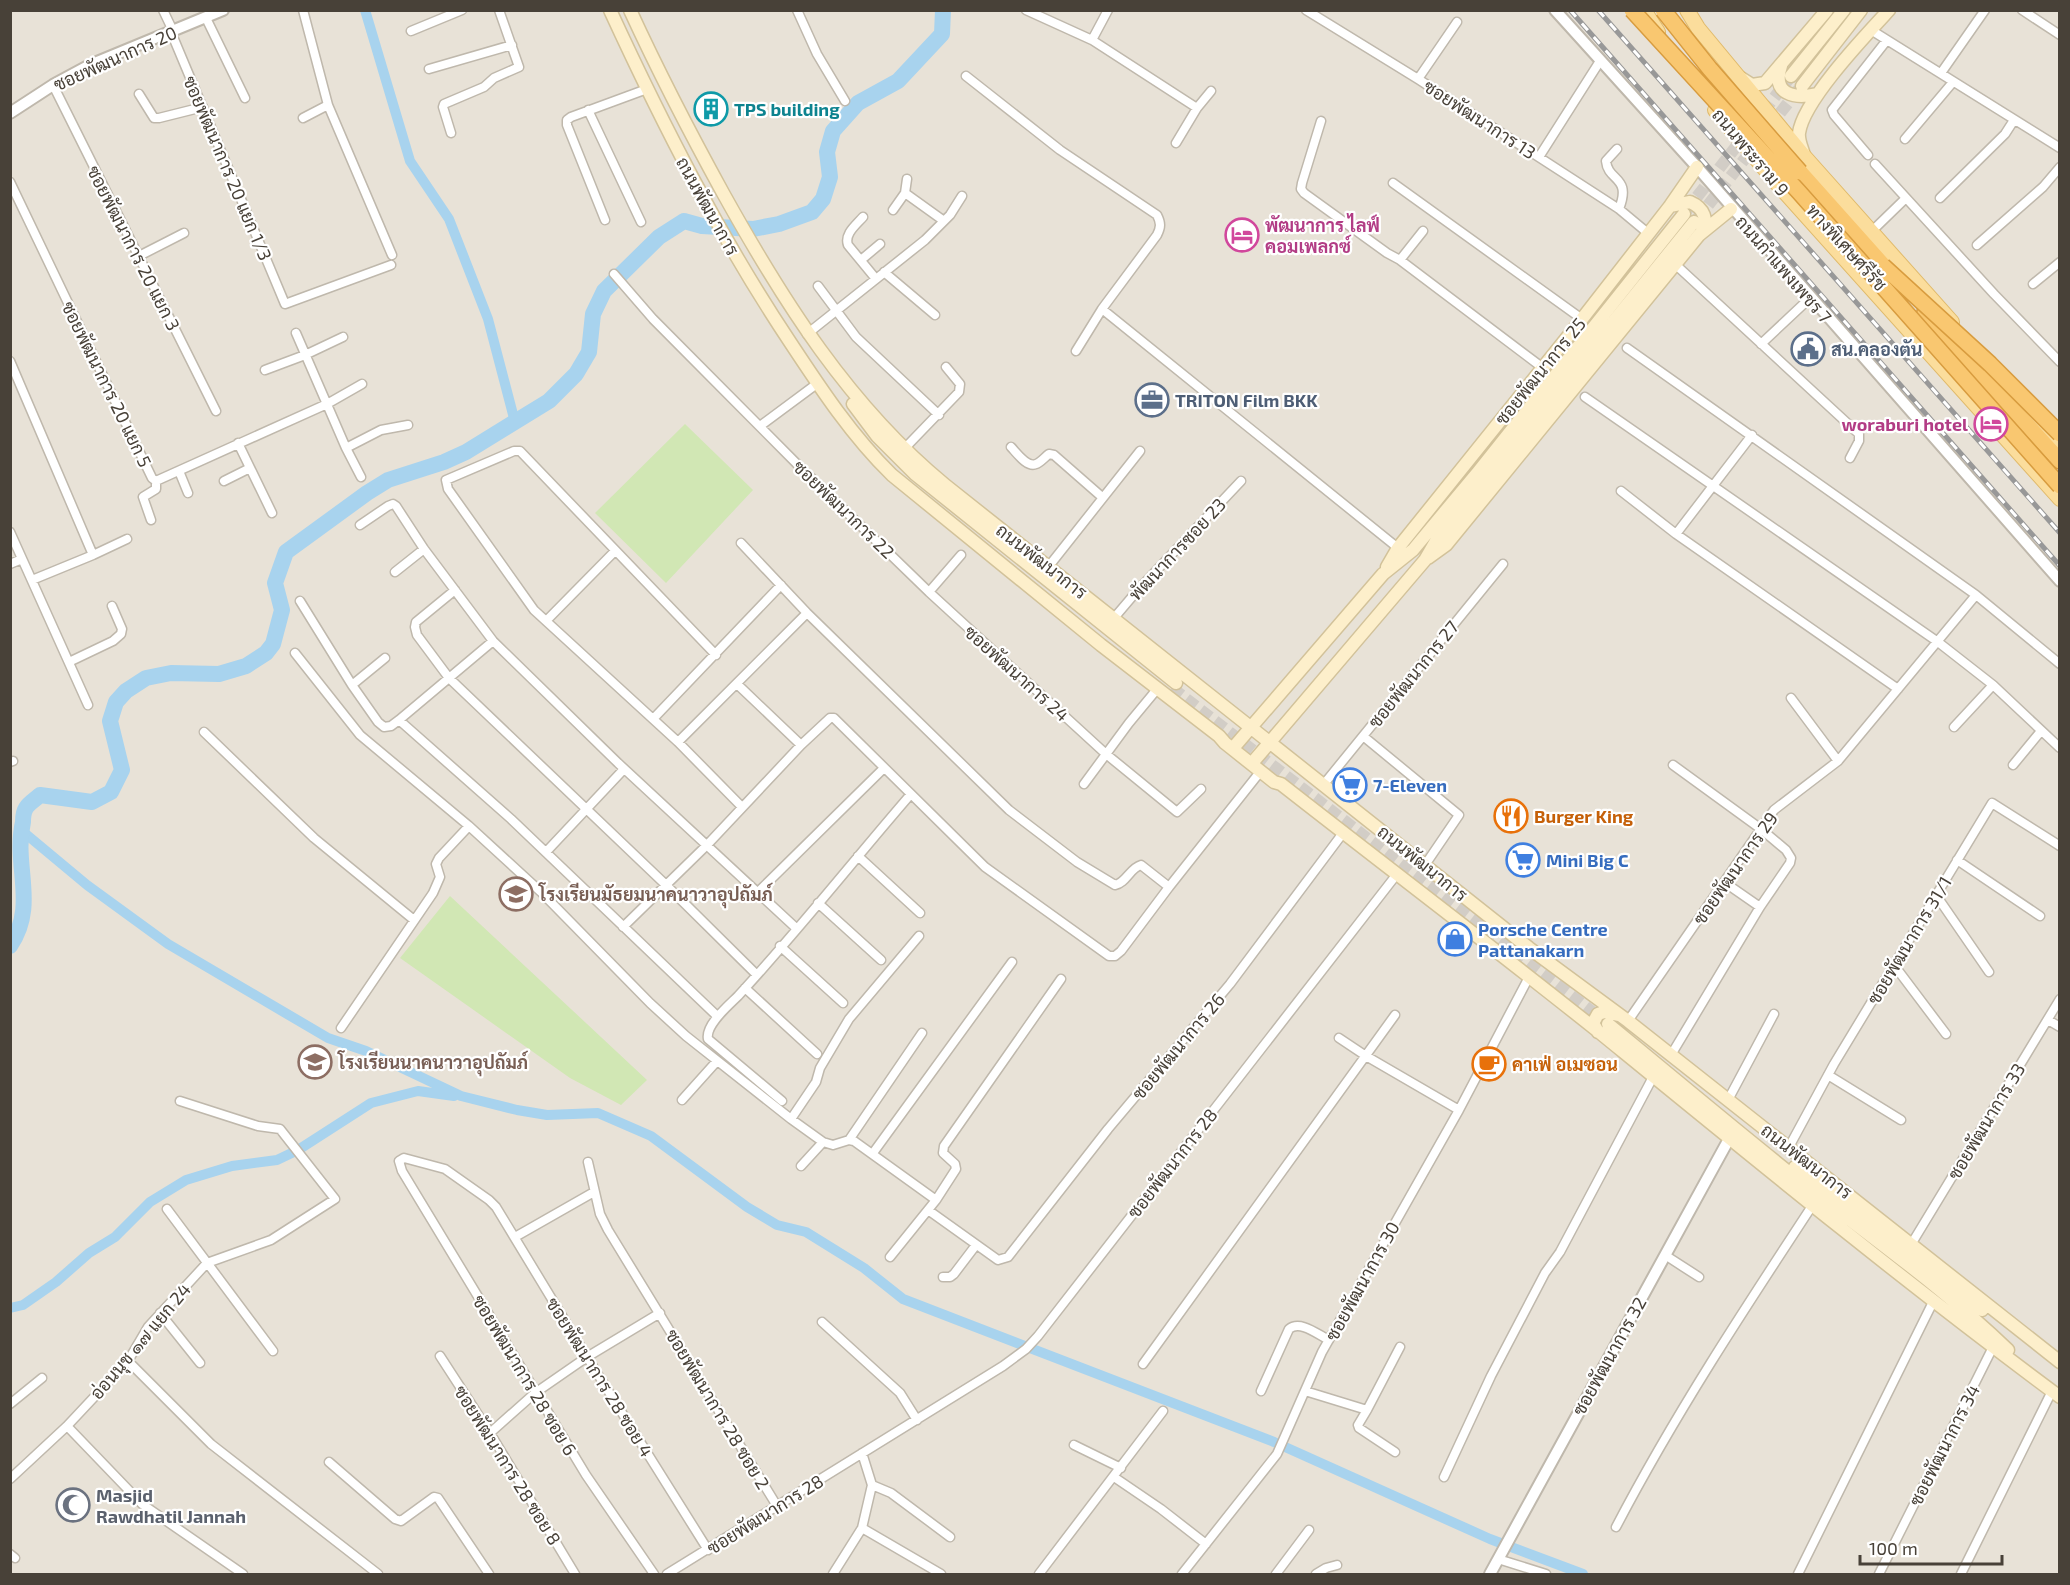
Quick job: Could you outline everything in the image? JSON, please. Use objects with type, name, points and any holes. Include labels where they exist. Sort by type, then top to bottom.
[{"type":"highway","name":"ทางพิเศษศรีรัช","points":[[1663,10],[1710,69],[1883,266],[2060,461]]},
{"type":"highway","name":"ทางพิเศษศรีรัช","points":[[1639,11],[2060,486]]},
{"type":"highway","points":[[1639,11],[1663,39]]},
{"type":"highway","points":[[1883,266],[1990,364],[2060,434]]},
{"type":"main road","name":"ถนนพัฒนาการ","points":[[610,10],[647,89],[709,209],[765,303],[821,387],[869,444],[909,482],[1171,685],[1252,727],[1529,948],[1761,1141],[2010,1332],[2056,1359]]},
{"type":"main road","name":"ถนนพัฒนาการ","points":[[630,10],[658,72],[745,233],[807,334],[854,394],[904,449],[945,485],[1114,618],[1171,685],[1220,736],[1224,744],[1281,784],[1529,977],[1933,1302],[2052,1391]]},
{"type":"main road","points":[[1687,10],[1804,156],[1933,299],[2060,450]]},
{"type":"main road","points":[[1738,76],[1752,85],[1760,85],[1782,64],[1827,10]]},
{"type":"main road","points":[[1791,76],[1844,10]]},
{"type":"main road","points":[[1802,86],[1861,10]]},
{"type":"main road","points":[[1804,156],[1799,136],[1801,125],[1817,94],[1889,10]]},
{"type":"main road","name":"ถนนพระราม 9","points":[[1663,39],[1708,102],[1746,148],[2060,499]]},
{"type":"main road","points":[[1782,64],[1778,73],[1779,81],[1785,91],[1793,97],[1803,98],[1817,94]]},
{"type":"main road","name":"ซอยพัฒนาการ 25","points":[[1383,574],[1398,548],[1649,234],[1697,167]]},
{"type":"main road","points":[[1670,206],[1690,202],[1700,208],[1704,213],[1705,226],[1699,235]]},
{"type":"main road","name":"ซอยพัฒนาการ 25","points":[[1425,560],[1446,545],[1699,235],[1731,209]]},
{"type":"main road","name":"ซอยพัฒนาการ 25","points":[[1234,747],[1383,574],[1413,550],[1684,214]]},
{"type":"main road","name":"ซอยพัฒนาการ 25","points":[[1256,767],[1270,741],[1425,560],[1436,541],[1694,222]]},
{"type":"main road","name":"ถนนพัฒนาการ","points":[[815,345],[864,420],[915,474],[1171,685]]},
{"type":"main road","points":[[1308,660],[1310,668],[1317,674],[1326,675]]},
{"type":"main road","points":[[1220,736],[1256,767]]},
{"type":"main road","points":[[1598,1032],[1593,1023],[1598,1014],[1605,1012],[1617,1020]]},
{"type":"main road","name":"ถนนพัฒนาการ","points":[[1617,1020],[1671,1055],[1912,1243],[2056,1359]]},
{"type":"main road","name":"ถนนพัฒนาการ","points":[[1617,1020],[1756,1147],[1983,1326],[2052,1391]]},
{"type":"street","name":"ซอยพัฒนาการ 20 แยก 1/3","points":[[163,10],[285,304],[391,266]]},
{"type":"street","name":"ซอยพัฒนาการ 20","points":[[10,112],[53,84],[92,64],[223,10]]},
{"type":"street","points":[[303,10],[328,105],[392,255]]},
{"type":"street","points":[[411,31],[462,10]]},
{"type":"street","points":[[451,133],[443,106],[484,87],[494,78],[519,67],[499,10]]},
{"type":"street","points":[[797,10],[817,54],[845,101]]},
{"type":"street","points":[[1026,10],[1092,39],[1197,108]]},
{"type":"street","points":[[1092,39],[1108,10]]},
{"type":"street","name":"ถนนกำแพงเพชร 7","points":[[1555,10],[1697,167],[1731,209],[2060,581]]},
{"type":"street","points":[[1941,73],[1985,10]]},
{"type":"street","points":[[2022,10],[2060,35]]},
{"type":"street","name":"ซอยพัฒนาการ 13","points":[[1309,11],[1619,208],[1649,234]]},
{"type":"street","points":[[206,18],[245,98]]},
{"type":"street","points":[[1418,79],[1457,22]]},
{"type":"street","points":[[1871,30],[2060,148]]},
{"type":"street","points":[[1868,155],[1832,110],[1887,40]]},
{"type":"street","points":[[429,69],[512,45]]},
{"type":"street","points":[[1539,157],[1600,61]]},
{"type":"street","points":[[966,76],[1060,150],[1156,215],[1161,228],[1157,235],[1102,309],[1076,351]]},
{"type":"street","points":[[1905,139],[1953,82]]},
{"type":"street","name":"ซอยพัฒนาการ 20 แยก 3","points":[[53,84],[216,411]]},
{"type":"street","points":[[605,220],[567,125],[568,118],[647,89]]},
{"type":"street","points":[[1176,144],[1197,108],[1211,91]]},
{"type":"street","points":[[139,94],[154,118],[203,107]]},
{"type":"street","points":[[303,118],[328,105]]},
{"type":"street","points":[[588,111],[641,222]]},
{"type":"street","points":[[1940,198],[2005,135],[2014,120]]},
{"type":"street","points":[[1321,121],[1301,189],[1304,193],[1400,260],[1543,368]]},
{"type":"street","points":[[1617,148],[1606,162],[1607,167],[1621,182],[1624,196],[1619,208]]},
{"type":"street","points":[[1875,164],[2060,362]]},
{"type":"street","points":[[1977,245],[2043,187],[2060,167]]},
{"type":"street","points":[[893,210],[905,193],[907,179]]},
{"type":"street","name":"ซอยพัฒนาการ 20 แยก 5","points":[[10,182],[152,478],[156,481],[327,404],[363,384]]},
{"type":"street","points":[[1393,183],[1582,319]]},
{"type":"street","points":[[905,193],[944,221]]},
{"type":"street","points":[[807,334],[925,240],[950,215],[962,196]]},
{"type":"street","points":[[1872,231],[1906,198]]},
{"type":"street","points":[[863,217],[846,240],[876,279]]},
{"type":"street","points":[[1400,260],[1424,231]]},
{"type":"street","points":[[139,256],[184,233]]},
{"type":"street","points":[[861,260],[880,244]]},
{"type":"street","points":[[2033,284],[2060,262]]},
{"type":"street","points":[[1676,265],[1859,434],[1859,441],[1850,458]]},
{"type":"street","points":[[884,272],[935,315]]},
{"type":"street","name":"ซอยพัฒนาการ 22","points":[[614,274],[653,319],[797,464],[929,592]]},
{"type":"street","points":[[818,286],[835,312],[859,340],[939,415]]},
{"type":"street","points":[[1761,345],[1810,298]]},
{"type":"street","points":[[1102,309],[1398,548]]},
{"type":"street","points":[[296,333],[361,477]]},
{"type":"street","points":[[265,370],[343,337]]},
{"type":"street","points":[[1627,348],[1976,595],[2060,664]]},
{"type":"street","points":[[10,361],[93,555]]},
{"type":"street","points":[[904,449],[959,392],[961,387],[946,367]]},
{"type":"street","points":[[760,426],[821,387]]},
{"type":"street","points":[[1585,397],[1938,642],[1993,686],[2060,748]]},
{"type":"street","points":[[346,448],[381,430],[408,424]]},
{"type":"street","points":[[1676,534],[1752,435]]},
{"type":"street","points":[[238,443],[272,513]]},
{"type":"street","points":[[1011,447],[1027,463],[1031,464],[1036,464],[1049,454],[1054,455],[1102,497]]},
{"type":"street","points":[[716,654],[520,451],[514,451],[447,479],[445,483],[448,489],[534,610],[678,742],[742,807]]},
{"type":"street","points":[[1049,566],[1140,451]]},
{"type":"street","points":[[224,481],[250,468]]},
{"type":"street","points":[[179,471],[188,493]]},
{"type":"street","points":[[151,520],[144,497],[156,489],[156,481]]},
{"type":"street","name":"พัฒนาการซอย 23","points":[[1114,618],[1241,481]]},
{"type":"street","points":[[1621,491],[1676,534],[1898,689]]},
{"type":"street","points":[[360,525],[393,504],[493,641],[624,769],[796,928]]},
{"type":"street","points":[[10,532],[88,705]]},
{"type":"street","points":[[32,580],[127,539]]},
{"type":"street","points":[[741,543],[807,613],[1009,810],[1077,862],[1117,885],[1136,867],[1141,866],[1169,887]]},
{"type":"street","points":[[395,572],[424,549]]},
{"type":"street","points":[[546,621],[615,551]]},
{"type":"street","points":[[929,592],[961,555]]},
{"type":"street","points":[[10,564],[22,559]]},
{"type":"street","name":"ซอยพัฒนาการ 27","points":[[1324,784],[1503,564]]},
{"type":"street","points":[[652,719],[781,585]]},
{"type":"street","points":[[455,590],[416,622],[415,627],[417,635],[449,678],[757,975]]},
{"type":"street","name":"ซอยพัฒนาการ 24","points":[[929,592],[1106,754],[1177,812],[1202,789]]},
{"type":"street","name":"ซอยพัฒนาการ 29","points":[[1617,1020],[1724,882],[1774,810],[1838,762],[1976,595]]},
{"type":"street","points":[[300,601],[352,685],[380,725],[387,727],[399,720],[493,641]]},
{"type":"street","points":[[69,662],[113,641],[122,634],[112,606]]},
{"type":"street","points":[[678,742],[807,613]]},
{"type":"street","points":[[295,653],[360,735],[470,826],[541,892],[650,1003],[686,1036],[823,1142],[833,1145],[849,1140],[922,1033]]},
{"type":"street","points":[[352,685],[385,658]]},
{"type":"street","points":[[737,684],[801,745]]},
{"type":"street","points":[[1084,784],[1106,754],[1171,685]]},
{"type":"street","points":[[1954,727],[1993,686]]},
{"type":"street","points":[[1791,698],[1838,762]]},
{"type":"street","points":[[623,927],[707,845],[801,745],[830,718],[834,718],[985,867],[1108,956],[1115,956],[1121,951],[1256,767]]},
{"type":"street","points":[[399,720],[546,852],[717,1016]]},
{"type":"street","points":[[2013,765],[2041,731]]},
{"type":"street","points":[[204,732],[314,838],[414,920]]},
{"type":"street","points":[[1363,736],[1459,815],[1425,865]]},
{"type":"street","points":[[1671,1055],[1791,858],[1786,850],[1761,829],[1673,765]]},
{"type":"street","points":[[758,892],[884,768]]},
{"type":"street","points":[[546,852],[624,769]]},
{"type":"street","points":[[782,1101],[708,1039],[708,1034],[717,1016],[757,975],[911,794]]},
{"type":"street","name":"ซอยพัฒนาการ 31/1","points":[[1789,1147],[1828,1075],[1992,803],[2060,846]]},
{"type":"street","points":[[341,1028],[439,882],[440,877],[436,864],[439,858],[470,826]]},
{"type":"street","name":"ซอยพัฒนาการ 26","points":[[975,1245],[998,1260],[1008,1257],[1108,1129],[1230,984],[1343,832]]},
{"type":"street","points":[[858,856],[920,913]]},
{"type":"street","points":[[1957,860],[2040,916]]},
{"type":"street","name":"ซอยพัฒนาการ 28","points":[[667,1575],[918,1420],[1026,1349],[1397,874]]},
{"type":"street","points":[[1724,882],[1760,907]]},
{"type":"street","points":[[1936,895],[1989,972]]},
{"type":"street","points":[[818,903],[880,960]]},
{"type":"street","points":[[791,1119],[816,1082],[820,1068],[843,1028],[919,936]]},
{"type":"street","points":[[780,946],[843,1003]]},
{"type":"street","points":[[873,1153],[1012,962]]},
{"type":"street","points":[[1894,965],[1946,1034]]},
{"type":"street","name":"ซอยพัฒนาการ 30","points":[[1182,1575],[1277,1454],[1329,1340],[1459,1110],[1529,977]]},
{"type":"street","points":[[890,1257],[936,1200],[956,1169],[955,1164],[943,1152],[944,1146],[1061,979]]},
{"type":"street","points":[[745,988],[817,1054]]},
{"type":"street","name":"ซอยพัฒนาการ 33","points":[[1912,1243],[2060,999]]},
{"type":"street","points":[[1728,1100],[1774,1014]]},
{"type":"street","points":[[1143,1364],[1395,1015]]},
{"type":"street","points":[[2048,1020],[2060,1027]]},
{"type":"street","points":[[1339,1038],[1459,1110]]},
{"type":"street","points":[[682,1100],[717,1061]]},
{"type":"street","points":[[1828,1075],[1901,1120]]},
{"type":"street","points":[[1444,1477],[1491,1377],[1545,1274],[1566,1242],[1653,1077]]},
{"type":"street","name":"อ่อนนุช ๑๗ แยก 24","points":[[10,1479],[67,1426],[128,1361],[148,1327],[207,1263],[271,1240],[335,1199],[280,1129],[258,1126],[180,1101]]},
{"type":"street","name":"ซอยพัฒนาการ 32","points":[[1490,1575],[1729,1139]]},
{"type":"street","points":[[849,1140],[873,1153],[936,1200]]},
{"type":"street","points":[[801,1166],[823,1142]]},
{"type":"street","name":"ซอยพัฒนาการ 28 ซอย 4","points":[[402,1171],[399,1161],[404,1158],[445,1169],[493,1204],[708,1550]]},
{"type":"street","name":"ซอยพัฒนาการ 28 ซอย 2","points":[[588,1162],[600,1214],[608,1230],[777,1506]]},
{"type":"street","name":"ซอยพัฒนาการ 28 ซอย 6","points":[[402,1171],[586,1475],[654,1575]]},
{"type":"street","points":[[515,1237],[594,1192]]},
{"type":"street","points":[[1616,1527],[1723,1342],[1812,1206]]},
{"type":"street","points":[[167,1209],[273,1351]]},
{"type":"street","points":[[928,1210],[975,1245],[954,1274],[950,1277],[943,1277]]},
{"type":"street","points":[[1665,1254],[1699,1277]]},
{"type":"street","points":[[1798,1575],[1933,1302]]},
{"type":"street","points":[[160,1313],[200,1363]]},
{"type":"street","name":"ซอยพัฒนาการ 28 ซอย 2","points":[[489,1434],[535,1393],[587,1357],[660,1313]]},
{"type":"street","points":[[822,1322],[900,1393],[918,1420]]},
{"type":"street","points":[[1261,1391],[1289,1329],[1300,1325],[1329,1340]]},
{"type":"street","points":[[1395,1452],[1359,1428],[1358,1425],[1400,1347]]},
{"type":"street","name":"ซอยพัฒนาการ 34","points":[[1878,1575],[1993,1347]]},
{"type":"street","name":"ซอยพัฒนาการ 28 ซอย 8","points":[[440,1356],[575,1575]]},
{"type":"street","points":[[128,1361],[211,1444],[378,1575]]},
{"type":"street","points":[[10,1404],[42,1378]]},
{"type":"street","points":[[1305,1391],[1367,1410]]},
{"type":"street","points":[[1961,1575],[2052,1391]]},
{"type":"street","points":[[1039,1575],[1163,1411]]},
{"type":"street","points":[[67,1426],[142,1504],[243,1575]]},
{"type":"street","points":[[1074,1445],[1121,1468]]},
{"type":"street","points":[[833,1575],[862,1528],[872,1485],[862,1453]]},
{"type":"street","points":[[329,1461],[395,1519],[401,1521],[434,1497],[438,1498],[489,1575]]},
{"type":"street","points":[[1114,1477],[1161,1509],[1206,1544]]},
{"type":"street","points":[[872,1485],[891,1493],[950,1537]]},
{"type":"street","points":[[862,1528],[941,1575]]},
{"type":"street","points":[[1276,1575],[1309,1530]]},
{"type":"street","points":[[1499,1557],[1546,1575]]},
{"type":"street","points":[[1316,1575],[1337,1565]]},
{"type":"shaded area","points":[[11,11],[2059,11],[2059,1574],[11,1574]]},
{"type":"green space","points":[[685,424],[753,490],[666,583],[595,513]]},
{"type":"green space","points":[[450,896],[647,1080],[621,1105],[570,1078],[400,958]]},
{"type":"waterway","points":[[365,10],[410,161],[449,219],[488,319],[515,422]]},
{"type":"waterway","points":[[10,946],[18,931],[24,900],[21,838],[25,809],[40,795],[92,802],[111,792],[122,770],[110,721],[116,702],[126,691],[146,678],[171,673],[219,674],[246,666],[266,653],[273,644],[282,610],[275,583],[286,552],[388,480],[444,462],[466,452],[549,401],[576,374],[589,352],[593,314],[604,291],[659,237],[684,221],[702,226],[753,229],[779,224],[812,212],[823,199],[830,177],[827,152],[833,131],[858,103],[898,81],[942,34],[943,10]]},
{"type":"waterway","points":[[21,830],[87,885],[168,944],[328,1038],[366,1051],[461,1096],[547,1115],[598,1113],[651,1136],[747,1207],[777,1225],[806,1232],[864,1268],[903,1299],[1274,1442],[1490,1539],[1583,1574]]},
{"type":"waterway","points":[[10,1308],[23,1305],[56,1282],[89,1253],[115,1237],[150,1202],[186,1180],[232,1166],[277,1160],[298,1150],[371,1103],[418,1091],[454,1096]]},
{"type":"tunnel","points":[[1686,211],[1791,76]]},
{"type":"tunnel","points":[[1769,127],[1799,89]]},
{"type":"tunnel","points":[[1697,219],[1755,146]]},
{"type":"tunnel","points":[[1172,688],[1608,1024]]},
{"type":"railway","points":[[1570,10],[2060,566]]},
{"type":"railway","points":[[1598,10],[2060,533]]},
{"type":"place","name":"TPS building","points":[[711,109]]},
{"type":"place","name":"พัฒนาการ ไลฟ์ คอมเพลกซ์","points":[[1242,235]]},
{"type":"place","name":"สน.คลองตัน","points":[[1808,349]]},
{"type":"place","name":"TRITON Film BKK","points":[[1152,400]]},
{"type":"place","name":"woraburi hotel","points":[[1991,424]]},
{"type":"place","name":"7-Eleven","points":[[1350,785]]},
{"type":"place","name":"Burger King","points":[[1511,816]]},
{"type":"place","name":"Mini Big C","points":[[1523,860]]},
{"type":"place","name":"โรงเรียนมัธยมนาคนาวาอุปถัมภ์","points":[[516,894]]},
{"type":"place","name":"Porsche Centre Pattanakarn","points":[[1455,939]]},
{"type":"place","name":"โรงเรียนนาคนาวาอุปถัมภ์","points":[[315,1062]]},
{"type":"place","name":"คาเฟ่ อเมซอน","points":[[1489,1064]]},
{"type":"place","name":"Masjid Rawdhatil Jannah","points":[[73,1505]]}]
